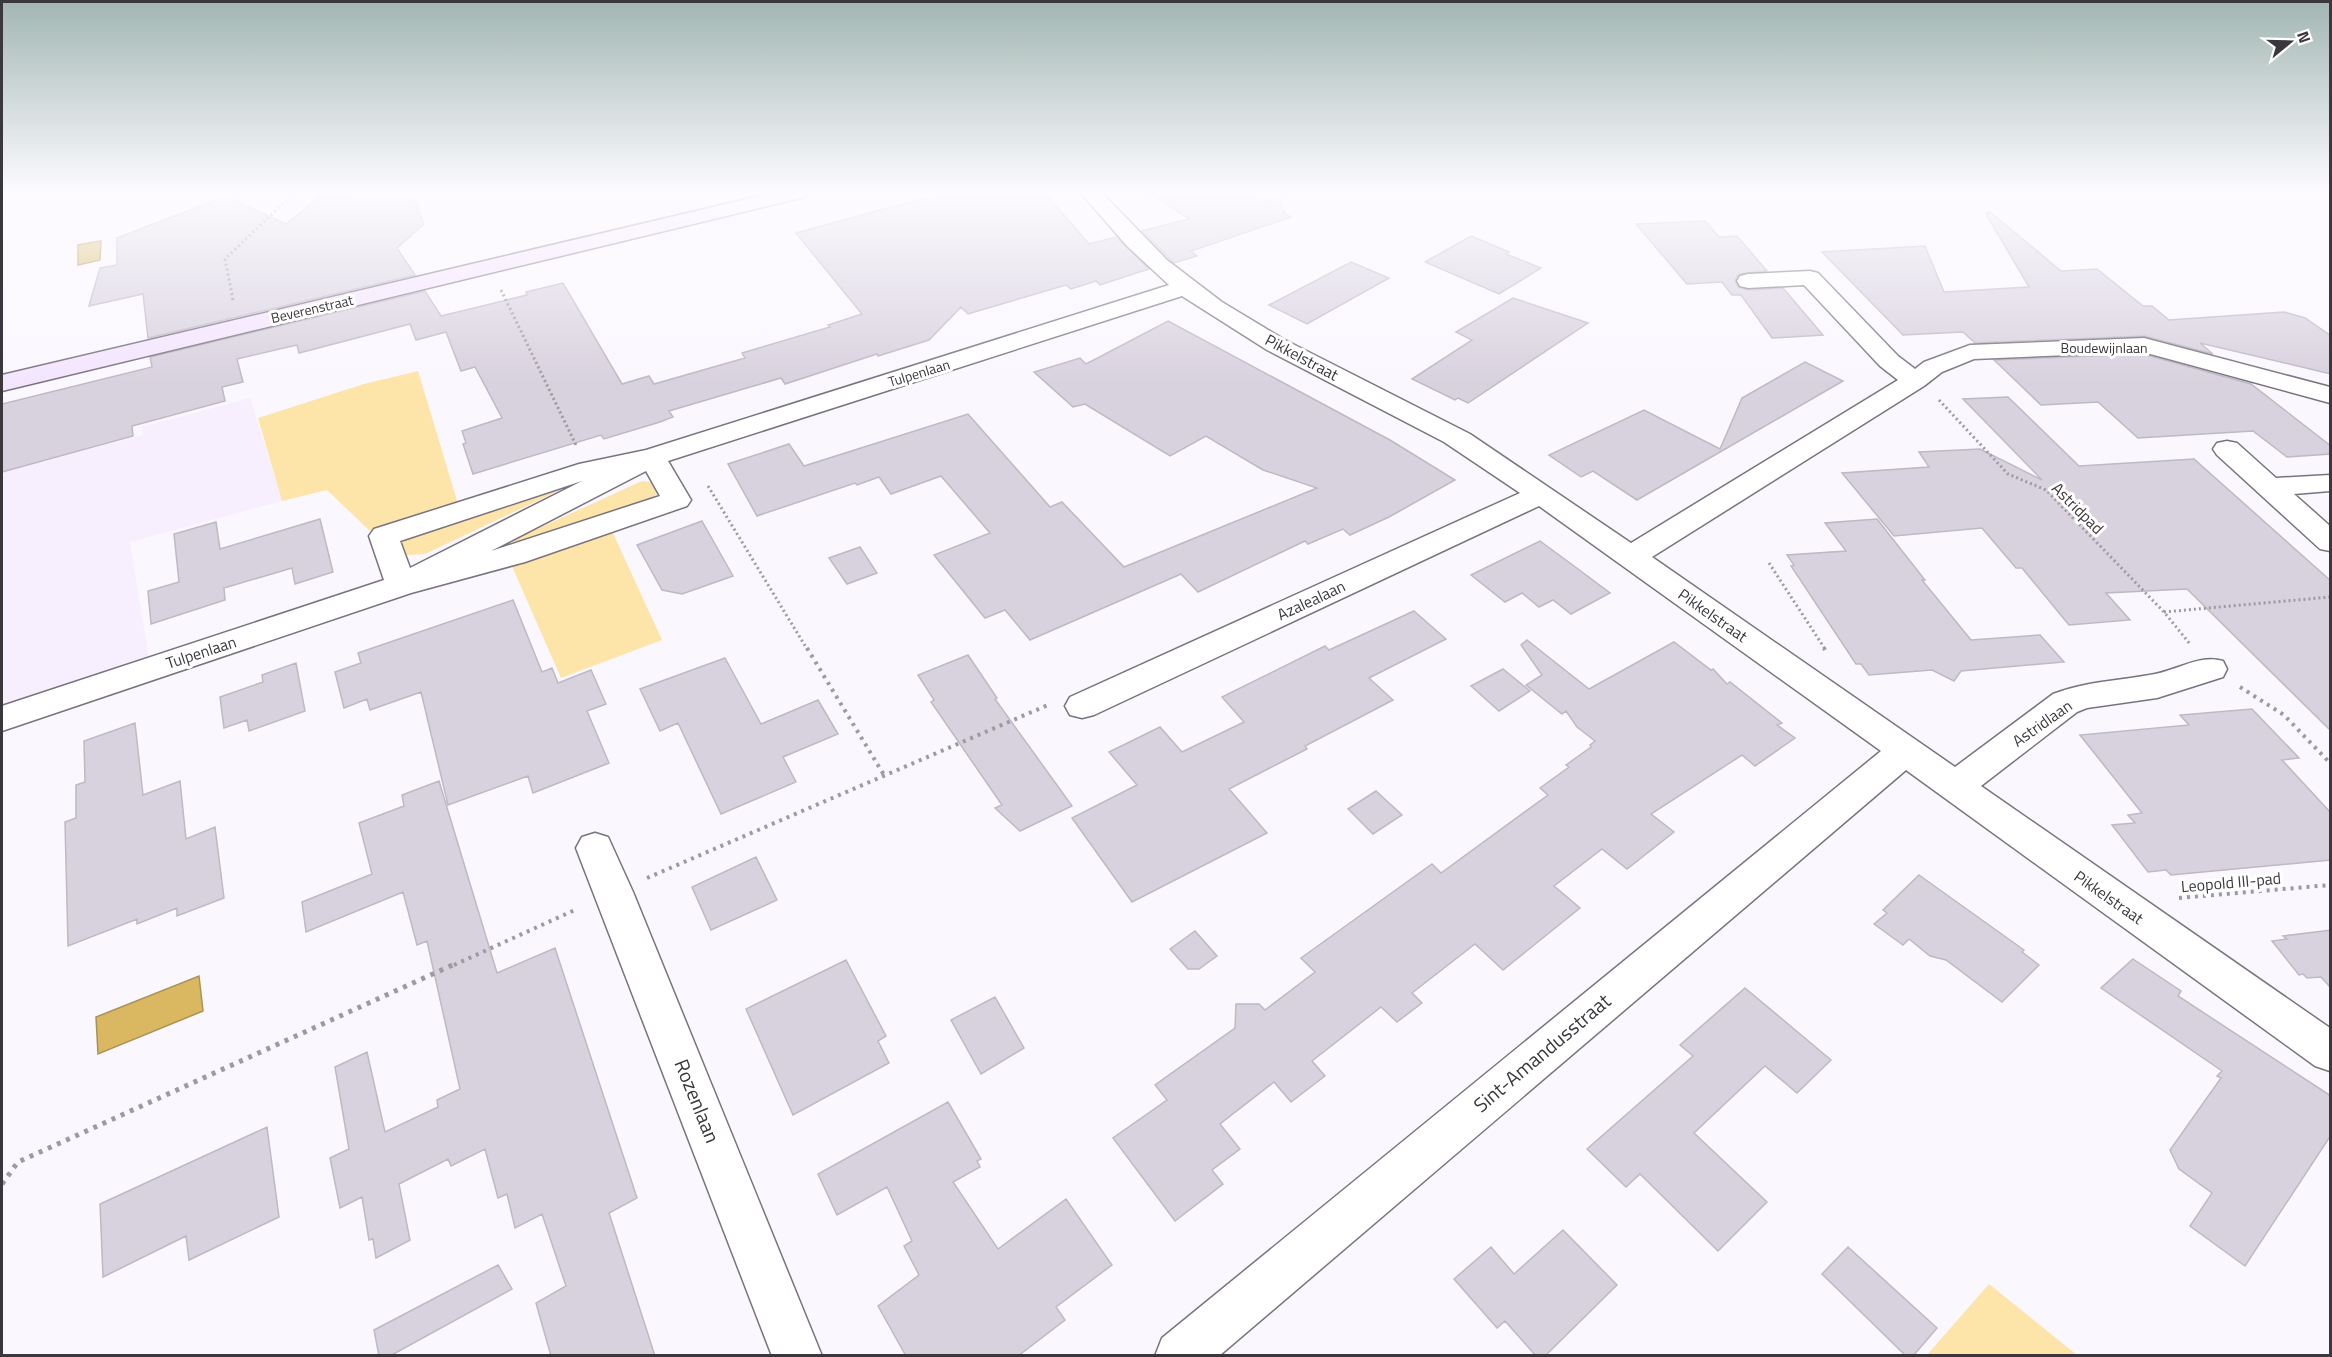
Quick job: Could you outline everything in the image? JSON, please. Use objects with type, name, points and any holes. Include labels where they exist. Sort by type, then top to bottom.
[{"type":"street","name":"Beverenstraat","points":[[2,383],[534,256]]},
{"type":"street","name":"Pikkelstraat","points":[[1151,256],[1185,287],[1238,322],[1440,428],[1494,461],[2142,921],[2331,1052]]},
{"type":"street","points":[[1748,280],[1810,278],[1889,361],[1916,381]]},
{"type":"street","name":"Tulpenlaan","points":[[401,585],[384,536],[589,470],[652,457],[1185,287]]},
{"type":"street","name":"Boudewijnlaan","points":[[1630,557],[1916,381],[1933,367],[1970,352],[2145,345],[2331,394]]},
{"type":"street","points":[[2227,449],[2331,542]]},
{"type":"street","name":"Tulpenlaan","points":[[2,719],[401,585],[514,555],[677,500],[652,457]]},
{"type":"street","name":"Tulpenlaan","points":[[401,585],[652,457]]},
{"type":"street","points":[[2268,487],[2331,483]]},
{"type":"street","name":"Azalealaan","points":[[1082,706],[1541,494]]},
{"type":"street","name":"Astridlaan","points":[[1954,786],[2065,703],[2082,696],[2157,687],[2211,669]]},
{"type":"street","name":"Sint-Amandusstraat","points":[[1180,1356],[1905,751]]},
{"type":"street","name":"Rozenlaan","points":[[595,848],[797,1356]]},
{"type":"path","points":[[228,256],[225,259],[238,327]]},
{"type":"path","points":[[490,267],[589,470]]},
{"type":"path","name":"Astridpad","points":[[1916,381],[1933,394],[2008,474],[2046,490],[2164,612],[2211,669],[2284,715],[2331,763]]},
{"type":"path","points":[[686,446],[718,503],[884,775]]},
{"type":"path","points":[[1769,563],[1826,651]]},
{"type":"path","points":[[2164,612],[2331,597]]},
{"type":"path","points":[[2,1184],[18,1162],[614,892],[1046,705],[1082,706]]},
{"type":"path","name":"Leopold III-pad","points":[[2142,921],[2165,899],[2331,885]]},
{"type":"shaded area","points":[[78,256],[100,256],[100,260],[78,265]]},
{"type":"shaded area","points":[[418,371],[458,504],[370,531],[327,490],[282,501],[258,418],[364,384]]},
{"type":"shaded area","points":[[250,398],[282,501],[130,542],[149,659],[2,708],[2,449],[25,443],[43,462],[143,435],[142,427]]},
{"type":"shaded area","points":[[642,481],[656,483],[659,492],[648,501],[513,544],[515,539]]},
{"type":"shaded area","points":[[551,489],[555,490],[554,493],[425,554],[401,553],[401,543],[405,537]]},
{"type":"shaded area","points":[[612,531],[662,640],[561,678],[511,564]]},
{"type":"shaded area","points":[[199,976],[203,1011],[98,1054],[96,1017]]},
{"type":"shaded area","points":[[1989,1284],[2077,1355],[1927,1355]]},
{"type":"building","points":[[117,256],[403,256],[415,275],[148,338],[143,294],[89,306],[100,268],[117,265]]},
{"type":"building","points":[[815,256],[1136,256],[1149,269],[1100,285],[1096,281],[1071,289],[1066,285],[968,314],[961,307],[929,340],[878,356],[877,354],[785,384],[781,378],[669,411],[673,417],[660,422],[604,439],[601,435],[473,474],[463,444],[466,443],[462,431],[502,418],[475,367],[461,371],[446,332],[416,340],[410,324],[299,353],[297,345],[237,359],[243,382],[222,387],[225,401],[132,426],[133,436],[2,472],[2,404],[152,367],[150,357],[425,291],[441,316],[527,295],[526,292],[563,283],[622,384],[649,376],[654,384],[745,358],[742,353],[830,327],[828,325],[862,314]]},
{"type":"building","points":[[1167,256],[1196,256],[1174,263]]},
{"type":"building","points":[[1435,256],[1512,256],[1541,268],[1499,294],[1425,262]]},
{"type":"building","points":[[1663,256],[1754,256],[1767,271],[1739,274],[1735,280],[1738,287],[1748,290],[1783,288],[1823,335],[1772,338],[1741,295],[1732,295],[1722,282],[1687,284]]},
{"type":"building","points":[[1826,256],[1929,256],[1944,292],[2029,287],[2011,256],[2043,256],[2061,271],[2097,269],[2143,306],[2152,306],[2169,320],[2284,312],[2305,318],[2331,336],[2331,374],[2200,343],[2213,354],[2144,336],[1975,343],[1963,332],[1903,335]]},
{"type":"building","points":[[1351,262],[1389,278],[1307,324],[1269,305]]},
{"type":"building","points":[[1513,298],[1588,323],[1468,403],[1458,398],[1455,400],[1412,379],[1472,340],[1456,332]]},
{"type":"building","points":[[1168,321],[1390,440],[1455,480],[1389,517],[1350,535],[1343,529],[1308,544],[1305,541],[1198,592],[1181,574],[1030,640],[1005,610],[985,618],[934,555],[990,533],[941,476],[891,494],[879,477],[757,516],[728,464],[789,444],[804,466],[968,414],[1050,507],[1062,502],[1124,567],[1317,488],[1263,470],[1206,436],[1170,456],[1085,404],[1073,407],[1034,372],[1080,358],[1086,364]]},
{"type":"building","points":[[2143,354],[2251,384],[2331,446],[2331,454],[2287,457],[2253,431],[2138,438],[2098,402],[2041,405],[1994,360]]},
{"type":"building","points":[[1805,362],[1843,381],[1637,500],[1593,471],[1581,477],[1549,455],[1644,410],[1720,449],[1742,398]]},
{"type":"building","points":[[2008,397],[2079,466],[2194,459],[2331,581],[2331,731],[2187,589],[2106,593],[2130,620],[2069,625],[2022,568],[2016,568],[1982,528],[1894,536],[1842,473],[1929,467],[1919,452],[1980,449],[2042,480],[1963,399]]},
{"type":"building","points":[[320,519],[333,572],[295,584],[292,568],[224,588],[225,600],[151,624],[148,591],[179,582],[174,534],[216,522],[220,549]]},
{"type":"building","points":[[1877,519],[1925,580],[1922,580],[1971,640],[2040,635],[2064,662],[1961,671],[1954,681],[1932,670],[1869,675],[1861,664],[1856,664],[1791,566],[1794,565],[1787,555],[1846,551],[1825,523]]},
{"type":"building","points":[[702,521],[733,576],[682,594],[662,590],[637,545]]},
{"type":"building","points":[[1540,541],[1610,593],[1571,614],[1553,600],[1539,607],[1522,593],[1505,602],[1471,575]]},
{"type":"building","points":[[860,547],[877,573],[847,584],[829,558]]},
{"type":"building","points":[[513,600],[542,672],[552,668],[558,683],[591,670],[606,704],[587,711],[609,763],[533,793],[528,776],[448,805],[421,692],[370,710],[367,699],[344,708],[335,672],[361,663],[358,653]]},
{"type":"building","points":[[1414,611],[1446,639],[1369,678],[1393,700],[1305,746],[1307,749],[1229,789],[1267,833],[1132,902],[1072,818],[1137,785],[1109,752],[1160,727],[1182,752],[1244,722],[1222,697],[1325,646],[1329,650]]},
{"type":"building","points":[[1527,640],[1589,689],[1674,642],[1711,670],[1713,669],[1727,684],[1730,682],[1782,723],[1777,725],[1795,738],[1755,766],[1742,755],[1651,814],[1674,832],[1627,869],[1602,849],[1554,886],[1580,908],[1503,970],[1475,944],[1412,993],[1422,1003],[1397,1022],[1381,1007],[1312,1061],[1325,1076],[1291,1102],[1274,1082],[1220,1124],[1240,1149],[1212,1170],[1223,1184],[1175,1221],[1113,1138],[1167,1100],[1155,1085],[1235,1028],[1236,1004],[1259,1004],[1265,1010],[1315,972],[1301,958],[1432,864],[1441,873],[1548,795],[1540,788],[1569,767],[1566,765],[1591,747],[1590,745],[1595,741],[1577,727],[1566,711],[1562,714],[1526,685],[1542,675],[1521,645]]},
{"type":"building","points":[[968,655],[997,698],[995,699],[1072,806],[1020,831],[995,808],[1002,805],[931,702],[934,700],[918,675]]},
{"type":"building","points":[[725,658],[761,724],[818,700],[838,734],[783,757],[796,782],[721,814],[678,723],[660,731],[640,689]]},
{"type":"building","points":[[296,663],[305,711],[249,731],[247,720],[224,728],[220,697],[263,682],[262,675]]},
{"type":"building","points":[[1503,669],[1530,691],[1499,711],[1471,686]]},
{"type":"building","points":[[2252,709],[2299,758],[2282,760],[2331,813],[2331,860],[2171,875],[2166,870],[2148,872],[2112,825],[2135,823],[2128,815],[2142,813],[2080,735],[2189,725],[2180,715]]},
{"type":"building","points":[[135,723],[143,795],[180,781],[186,839],[215,827],[224,898],[177,916],[177,908],[137,924],[137,919],[68,946],[65,822],[76,818],[76,785],[85,782],[84,741]]},
{"type":"building","points":[[439,781],[497,973],[555,948],[637,1198],[609,1213],[655,1356],[551,1356],[536,1303],[566,1286],[542,1214],[515,1228],[507,1194],[498,1198],[485,1149],[451,1166],[448,1159],[399,1184],[410,1240],[376,1258],[373,1239],[369,1240],[362,1197],[340,1208],[330,1158],[349,1149],[335,1067],[367,1052],[385,1132],[438,1107],[437,1100],[460,1089],[427,941],[417,945],[403,892],[306,932],[302,902],[372,874],[359,823],[404,806],[402,795]]},
{"type":"building","points":[[1376,791],[1402,815],[1373,834],[1348,809]]},
{"type":"building","points":[[756,857],[777,900],[711,930],[692,887]]},
{"type":"building","points":[[1919,875],[2024,950],[2022,952],[2039,965],[2002,1002],[1946,960],[1930,956],[1909,939],[1903,945],[1874,924],[1887,913],[1883,910]]},
{"type":"building","points":[[2331,930],[2331,988],[2321,977],[2307,978],[2303,974],[2299,975],[2272,941],[2287,939],[2283,936]]},
{"type":"building","points":[[1195,931],[1217,956],[1199,969],[1188,969],[1170,949]]},
{"type":"building","points":[[2133,959],[2181,991],[2178,996],[2331,1096],[2331,1135],[2245,1266],[2190,1226],[2212,1193],[2179,1169],[2170,1150],[2221,1078],[2217,1076],[2222,1071],[2101,988]]},
{"type":"building","points":[[846,960],[886,1036],[878,1041],[889,1063],[793,1115],[746,1009]]},
{"type":"building","points":[[1745,988],[1831,1060],[1797,1093],[1765,1066],[1694,1133],[1767,1202],[1718,1251],[1640,1174],[1626,1187],[1587,1149],[1693,1056],[1680,1045]]},
{"type":"building","points":[[995,997],[1024,1048],[981,1074],[951,1020]]},
{"type":"building","points":[[948,1102],[981,1159],[977,1161],[980,1167],[953,1182],[998,1249],[1066,1199],[1112,1265],[1056,1307],[1065,1320],[1018,1356],[906,1356],[878,1306],[919,1275],[904,1246],[912,1241],[887,1187],[837,1215],[818,1174]]},
{"type":"building","points":[[267,1127],[279,1217],[189,1260],[186,1236],[103,1277],[100,1204]]},
{"type":"building","points":[[1563,1230],[1617,1285],[1545,1356],[1536,1356],[1505,1321],[1497,1328],[1454,1279],[1491,1247],[1514,1274]]},
{"type":"building","points":[[1848,1247],[1937,1328],[1913,1356],[1906,1356],[1822,1274]]},
{"type":"building","points":[[498,1265],[512,1289],[390,1356],[379,1356],[374,1330]]}]
